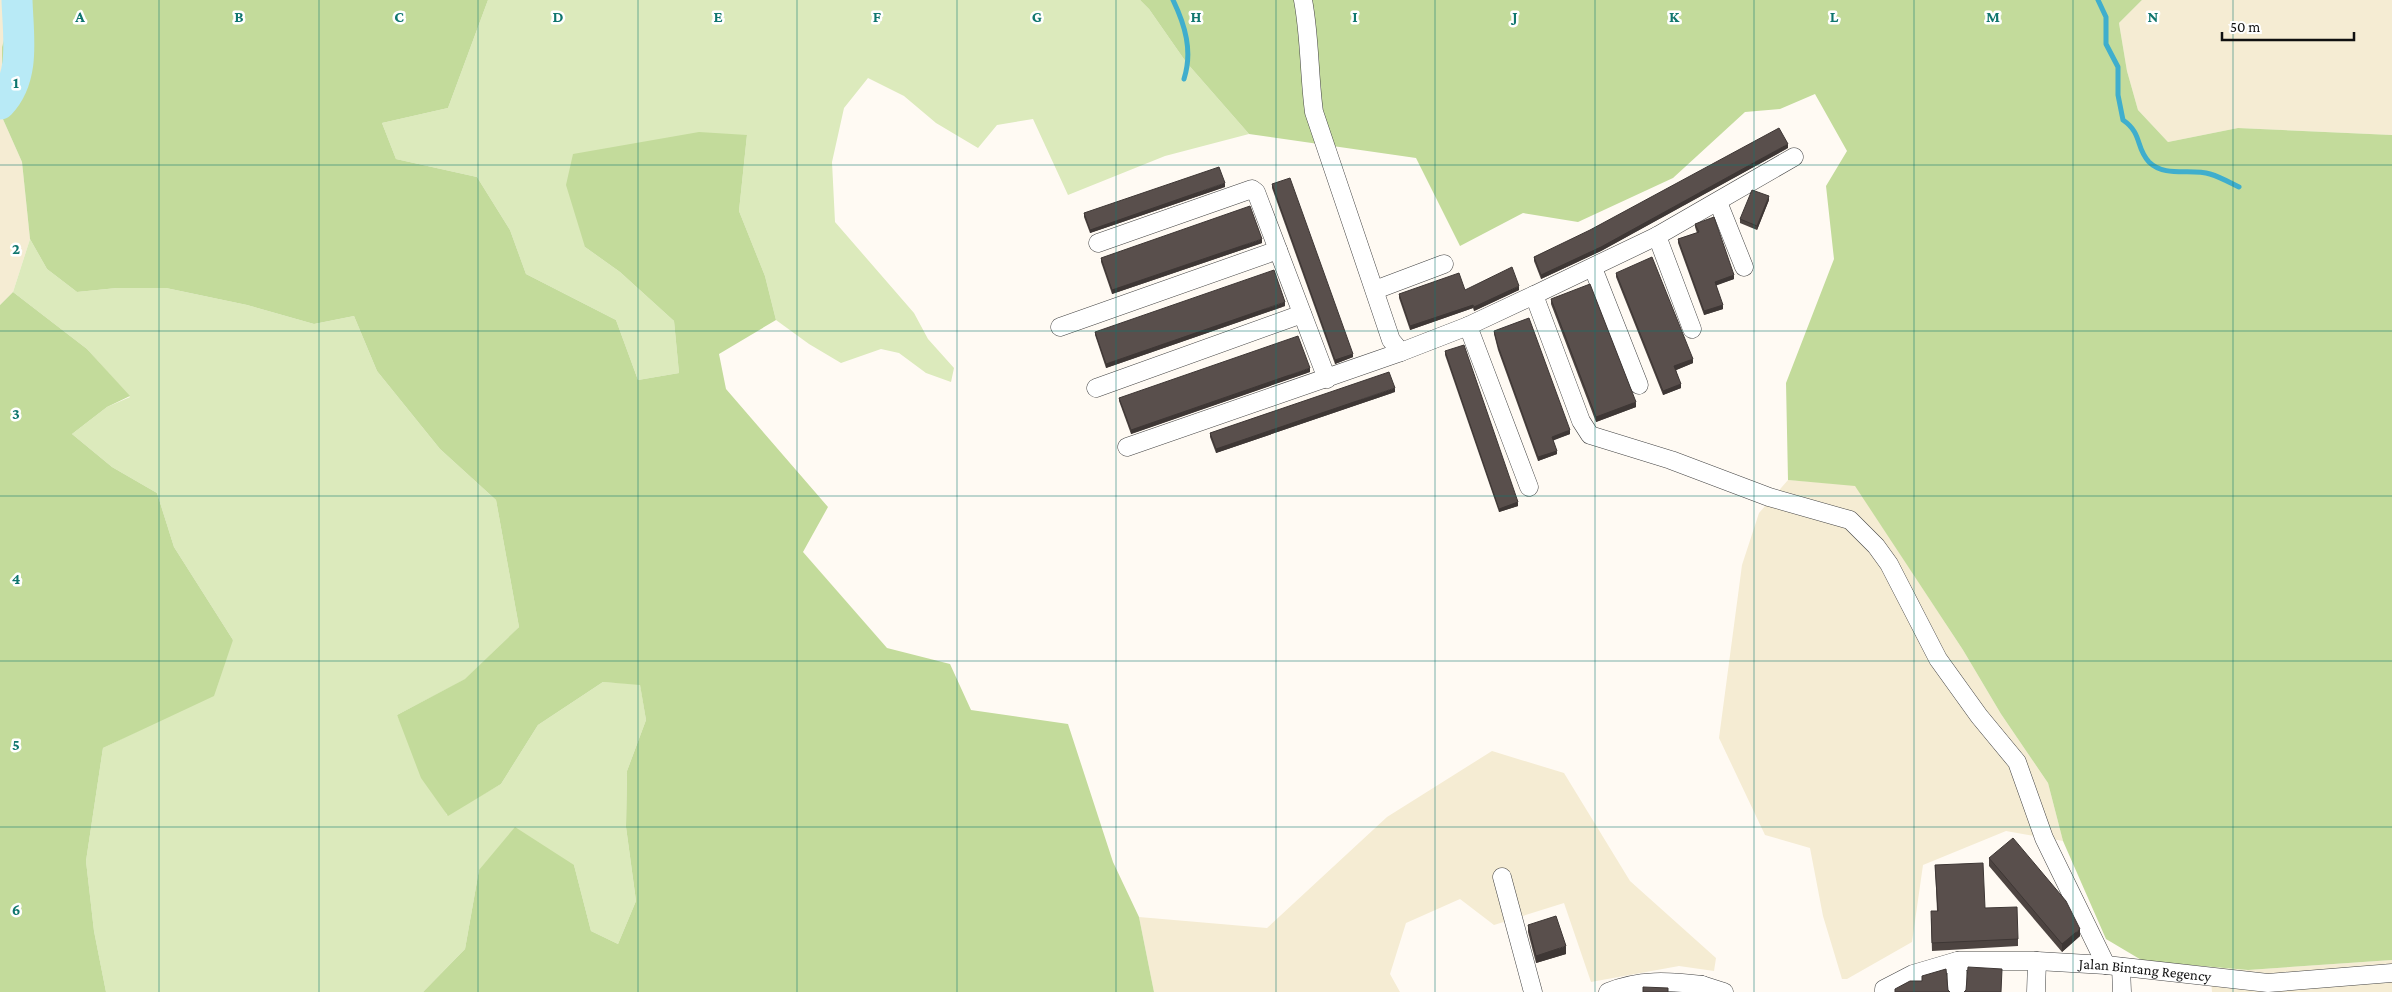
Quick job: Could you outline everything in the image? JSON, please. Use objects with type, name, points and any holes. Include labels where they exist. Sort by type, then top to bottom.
[{"type":"street","points":[[1303,0],[1307,20],[1309,76],[1314,112],[1391,340],[1401,352]]},
{"type":"street","points":[[1127,447],[1327,379],[1468,326],[1657,236],[1794,157]]},
{"type":"street","points":[[1098,242],[1252,189],[1256,192],[1327,379]]},
{"type":"street","points":[[1718,202],[1744,267]]},
{"type":"street","points":[[1657,236],[1692,328]]},
{"type":"street","points":[[1060,327],[1278,250]]},
{"type":"street","points":[[1374,290],[1444,264]]},
{"type":"street","points":[[1593,268],[1639,385]]},
{"type":"street","points":[[1534,295],[1581,421],[1590,435],[1671,460],[1769,497],[1850,520],[1876,546],[1889,564],[1938,659],[1979,716],[2017,762],[2044,838],[2114,966],[2122,992]]},
{"type":"street","points":[[1096,388],[1302,314]]},
{"type":"street","points":[[1468,326],[1529,487]]},
{"type":"street","points":[[1502,877],[1533,992]]},
{"type":"street","points":[[1957,961],[1957,992]]},
{"type":"street","name":"Jalan Bintang Regency","points":[[1882,991],[1913,974],[1957,961],[2037,961],[2114,966],[2204,985],[2268,983],[2392,973]]},
{"type":"street","points":[[2036,992],[2037,961]]},
{"type":"street","points":[[1608,992],[1628,984],[1640,982],[1724,992]]},
{"type":"shaded area","points":[[0,0],[15,0],[2,47],[2,117],[22,162],[30,239],[13,292],[0,305]]},
{"type":"shaded area","points":[[2142,0],[2392,0],[2392,135],[2238,128],[2168,142],[2138,110],[2127,71],[2119,23]]},
{"type":"shaded area","points":[[1788,480],[1855,485],[1963,650],[2001,714],[2048,783],[2063,841],[2006,831],[1923,865],[1912,942],[1847,979],[1842,979],[1823,916],[1810,848],[1765,835],[1719,738],[1742,565],[1759,513]]},
{"type":"shaded area","points":[[1492,751],[1564,773],[1630,881],[1716,958],[1714,971],[1679,966],[1591,982],[1564,903],[1494,925],[1460,899],[1406,923],[1390,974],[1400,992],[1154,992],[1139,917],[1267,928],[1387,817]]},
{"type":"shaded area","points":[[2392,960],[2392,992],[2212,992],[2210,967],[2248,970]]},
{"type":"green space","points":[[15,0],[488,0],[448,108],[382,123],[396,159],[477,177],[510,230],[526,274],[616,320],[638,380],[679,373],[674,321],[620,272],[585,247],[566,185],[573,154],[699,132],[747,135],[739,211],[765,276],[776,320],[719,354],[726,389],[828,507],[803,552],[887,648],[950,664],[971,710],[1068,724],[1113,862],[1139,917],[1154,992],[423,992],[465,949],[479,870],[515,827],[574,865],[591,931],[618,944],[636,901],[626,827],[627,771],[646,720],[640,685],[603,682],[538,725],[501,784],[448,816],[421,778],[397,715],[465,679],[519,627],[496,500],[440,449],[377,371],[354,316],[314,324],[247,305],[166,288],[117,288],[77,292],[47,269],[30,239],[22,162],[2,117],[2,47]]},
{"type":"green space","points":[[488,0],[1140,0],[1149,9],[1186,62],[1249,134],[1165,156],[1068,195],[1033,119],[997,125],[978,148],[936,123],[904,96],[868,78],[844,108],[832,162],[835,222],[914,313],[928,339],[954,368],[951,382],[926,373],[899,353],[881,349],[841,363],[809,344],[776,320],[765,276],[739,211],[747,135],[585,247],[620,272],[674,321],[679,373],[638,380],[616,320],[526,274],[510,230],[477,177],[396,159],[382,123],[448,108]]},
{"type":"green space","points":[[1140,0],[2142,0],[2119,23],[2127,71],[2138,110],[2168,142],[2238,128],[2392,135],[2392,960],[2248,970],[2143,961],[2106,939],[2063,841],[2048,783],[2001,714],[1963,650],[1855,486],[1788,480],[1786,383],[1834,259],[1826,186],[1847,151],[1815,94],[1780,109],[1745,112],[1673,178],[1578,222],[1523,213],[1460,246],[1416,158],[1249,134],[1186,62],[1149,9]]},
{"type":"green space","points":[[30,239],[47,269],[77,292],[117,288],[166,288],[247,305],[314,324],[354,316],[377,371],[440,449],[496,500],[519,627],[466,679],[397,715],[447,815],[501,784],[538,725],[603,682],[640,684],[646,720],[627,771],[626,827],[636,901],[618,944],[591,931],[574,865],[479,870],[465,949],[423,992],[106,992],[94,931],[86,861],[103,748],[146,727],[233,640],[174,547],[157,493],[112,467],[72,434],[107,407],[130,397],[87,349],[13,292]]},
{"type":"green space","points":[[13,292],[87,349],[130,396],[107,407],[72,434],[112,467],[157,493],[174,547],[233,640],[214,696],[103,748],[86,861],[94,931],[106,992],[0,992],[0,305]]},
{"type":"building","points":[[1779,128],[1788,144],[1601,247],[1541,275],[1534,257],[1590,230]]},
{"type":"building","points":[[1219,167],[1225,183],[1090,230],[1084,213]]},
{"type":"building","points":[[1290,178],[1353,354],[1335,360],[1272,184]]},
{"type":"building","points":[[1752,190],[1769,196],[1757,226],[1740,219]]},
{"type":"building","points":[[1250,206],[1262,239],[1112,290],[1101,258]]},
{"type":"building","points":[[1714,217],[1734,275],[1715,282],[1723,305],[1704,311],[1678,239],[1699,232],[1695,224]]},
{"type":"building","points":[[1652,257],[1693,359],[1674,366],[1681,384],[1663,391],[1616,273]]},
{"type":"building","points":[[1512,267],[1519,286],[1474,307],[1473,305],[1410,326],[1399,294],[1459,273],[1465,290]]},
{"type":"building","points":[[1274,270],[1285,302],[1106,364],[1095,332]]},
{"type":"building","points":[[1590,284],[1636,402],[1596,417],[1551,299]]},
{"type":"building","points":[[1529,318],[1570,430],[1552,437],[1557,451],[1538,457],[1494,331]]},
{"type":"building","points":[[1298,336],[1310,368],[1131,430],[1119,398]]},
{"type":"building","points":[[1464,345],[1518,502],[1499,509],[1445,351]]},
{"type":"building","points":[[1389,372],[1395,388],[1216,449],[1210,433]]},
{"type":"building","points":[[2013,838],[2066,901],[2080,929],[2062,944],[1989,858]]},
{"type":"building","points":[[1983,863],[1985,908],[2017,907],[2018,939],[1932,943],[1931,911],[1938,911],[1935,865]]},
{"type":"building","points":[[1556,916],[1566,946],[1536,956],[1528,925]]},
{"type":"building","points":[[1968,967],[2002,969],[2001,992],[1964,992],[1966,990]]},
{"type":"building","points":[[1946,969],[1948,990],[1950,992],[1895,992],[1895,989],[1910,981],[1922,981],[1922,976]]},
{"type":"building","points":[[1643,987],[1668,988],[1668,992],[1643,992]]},
{"type":"waterway","points":[[0,104],[14,81],[17,68],[19,55],[17,0]]},
{"type":"waterway","points":[[1173,0],[1181,19],[1188,48],[1187,69],[1184,79]]},
{"type":"waterway","points":[[2098,0],[2106,17],[2106,44],[2118,67],[2118,95],[2123,120],[2134,130],[2142,151],[2149,162],[2163,170],[2203,172],[2239,187]]}]
